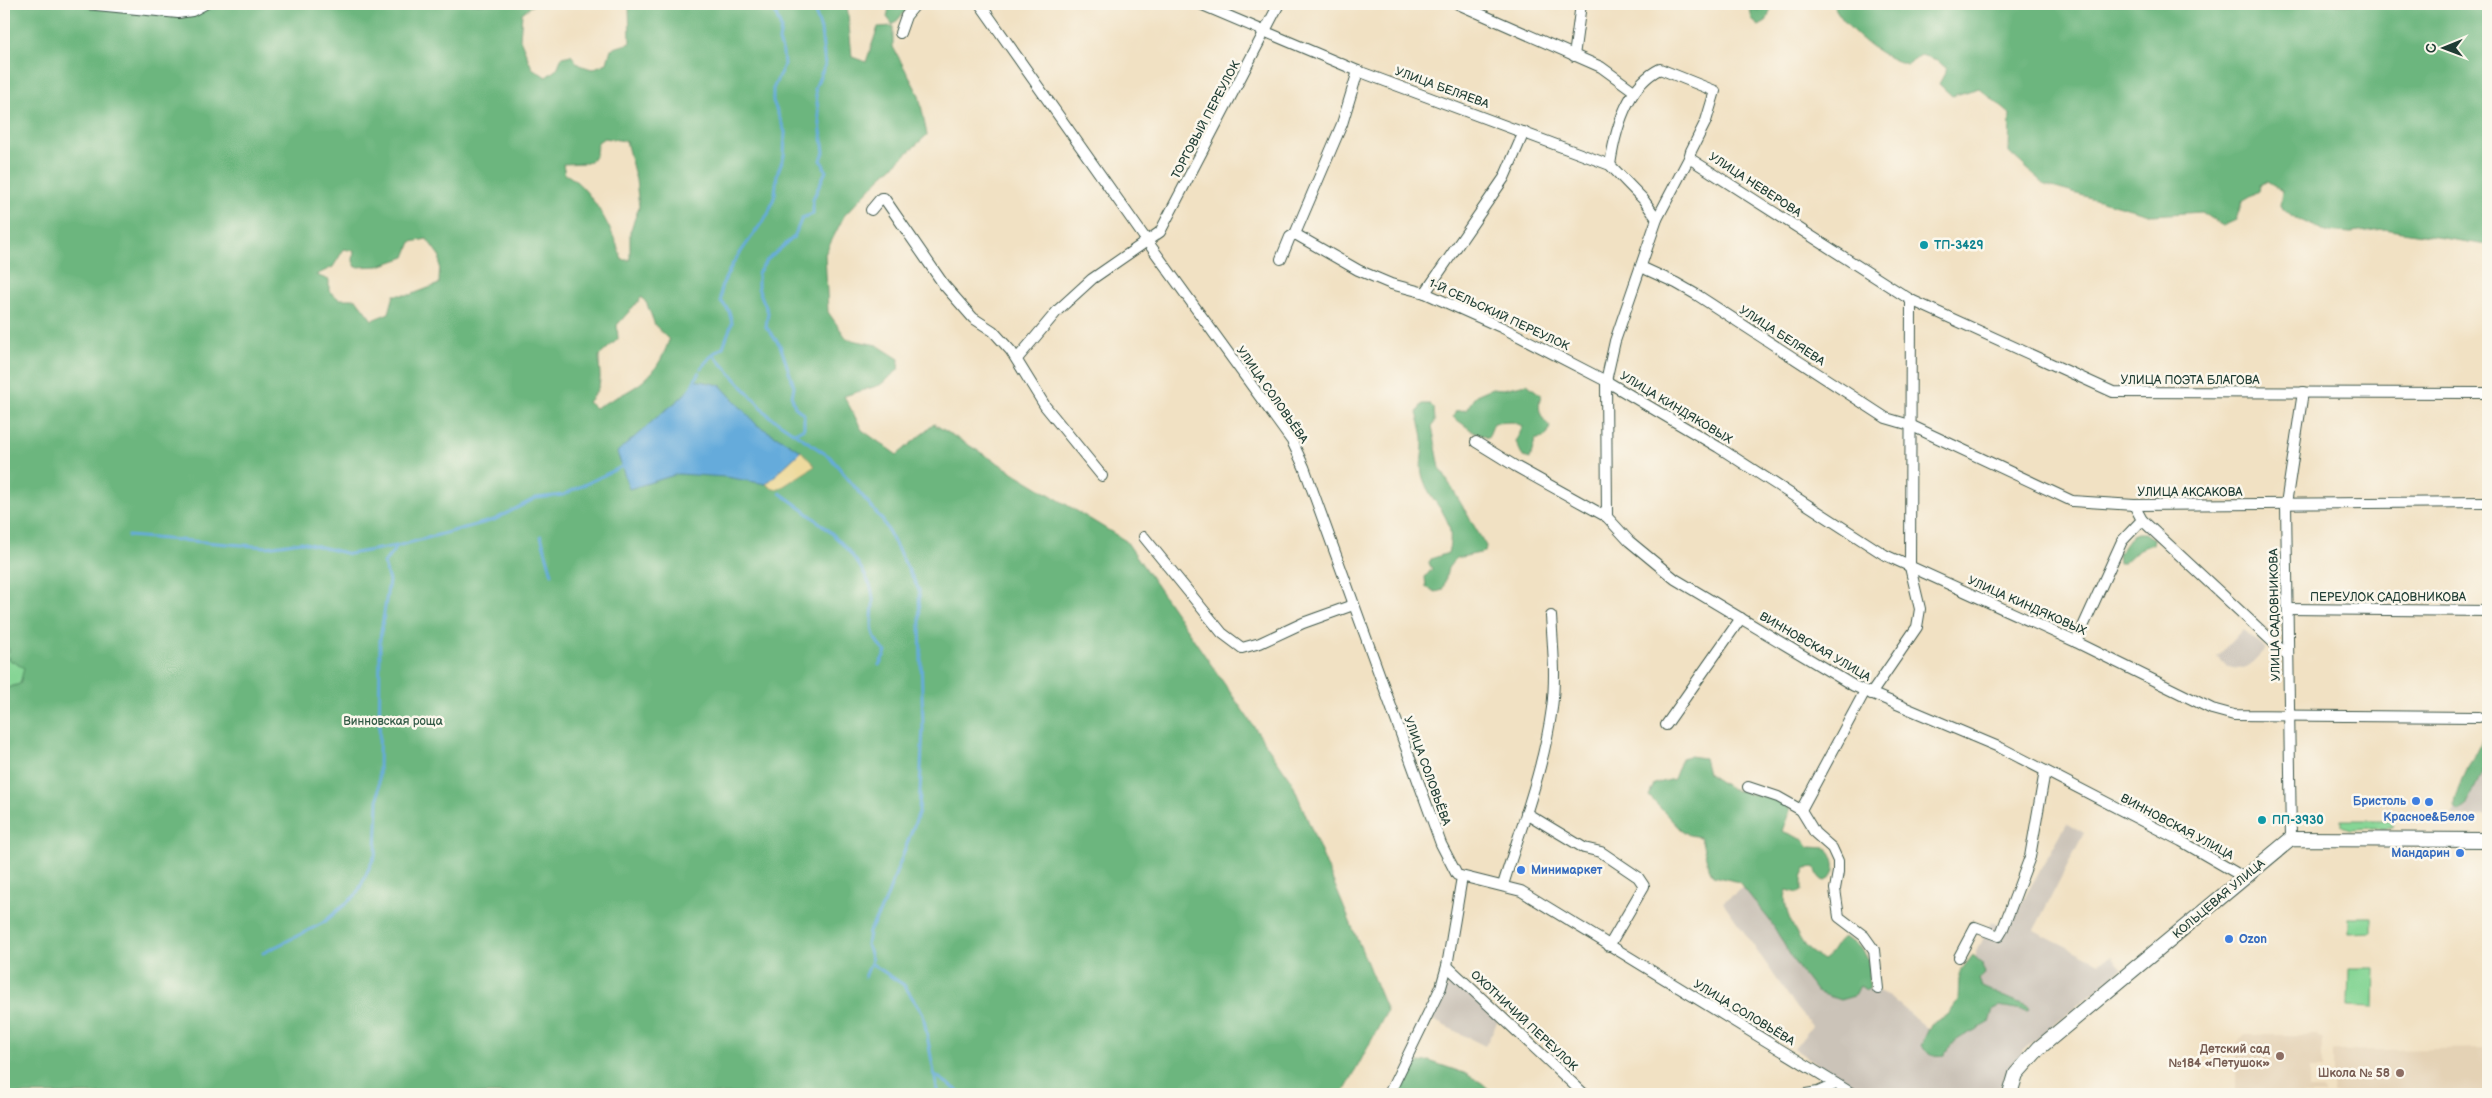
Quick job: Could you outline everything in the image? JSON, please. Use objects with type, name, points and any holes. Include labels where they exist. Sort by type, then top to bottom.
[{"type":"street","points":[[86,4],[178,13],[192,10],[205,4]]},
{"type":"street","points":[[900,33],[906,16],[916,4]]},
{"type":"street","name":"УЛИЦА СОЛОВЬЁВА","points":[[980,4],[1147,241],[1292,441],[1304,467],[1441,844],[1453,869],[1462,877],[1503,885],[1521,891],[1853,1094]]},
{"type":"street","name":"УЛИЦА БЕЛЯЕВА","points":[[1200,4],[1265,33],[1358,70],[1610,164],[1643,199],[1657,219]]},
{"type":"street","name":"ТОРГОВЫЙ ПЕРЕУЛОК","points":[[1017,359],[1036,334],[1092,279],[1160,232],[1279,4]]},
{"type":"street","points":[[1458,4],[1614,74],[1634,91],[1613,144],[1610,164]]},
{"type":"street","points":[[1574,56],[1581,4]]},
{"type":"street","name":"УЛИЦА НЕВЕРОВА","points":[[1634,91],[1653,72],[1660,69],[1715,91],[1706,121],[1691,151],[1690,158],[1911,300]]},
{"type":"street","points":[[1281,259],[1290,238],[1295,234],[1342,124],[1358,70]]},
{"type":"street","points":[[1425,293],[1504,178],[1524,132]]},
{"type":"street","points":[[1607,518],[1606,381],[1615,341],[1657,219],[1690,158]]},
{"type":"street","points":[[871,210],[881,198],[884,198],[944,285],[973,318],[993,331],[1017,359],[1024,375],[1045,406],[1102,476]]},
{"type":"street","name":"1-Й СЕЛЬСКИЙ ПЕРЕУЛОК","points":[[1295,234],[1358,270],[1391,284],[1425,293],[1503,328],[1606,381]]},
{"type":"street","name":"УЛИЦА БЕЛЯЕВА","points":[[1641,267],[1676,282],[1886,418],[1910,424]]},
{"type":"street","points":[[1802,810],[1868,693],[1917,627],[1920,609],[1910,567],[1911,300]]},
{"type":"street","name":"УЛИЦА ПОЭТА БЛАГОВА","points":[[1911,300],[2113,392],[2488,392]]},
{"type":"street","name":"УЛИЦА КИНДЯКОВЫХ","points":[[1606,381],[1718,447],[1886,555],[2076,642],[2212,709],[2234,715],[2479,717]]},
{"type":"street","name":"УЛИЦА САДОВНИКОВА","points":[[2291,839],[2286,504],[2303,392]]},
{"type":"street","name":"УЛИЦА АКСАКОВА","points":[[1910,424],[2072,501],[2134,505],[2488,502]]},
{"type":"street","name":"ВИННОВСКАЯ УЛИЦА","points":[[1476,442],[1607,518],[1630,541],[1675,579],[1868,693],[1936,719],[2045,771],[2181,841],[2245,878]]},
{"type":"street","points":[[2134,505],[2142,520],[2288,656]]},
{"type":"street","points":[[2076,642],[2122,541],[2142,520]]},
{"type":"street","points":[[1144,537],[1222,633],[1242,648],[1260,643],[1303,623],[1353,605]]},
{"type":"street","name":"ПЕРЕУЛОК САДОВНИКОВА","points":[[2288,609],[2488,611]]},
{"type":"street","points":[[1503,885],[1526,813],[1552,708],[1555,677],[1551,616]]},
{"type":"street","points":[[1666,725],[1741,618]]},
{"type":"street","points":[[1959,957],[1975,927],[1998,936],[2002,931],[2030,858],[2045,771]]},
{"type":"street","points":[[1748,787],[1778,797],[1802,810],[1815,833],[1832,848],[1838,861],[1835,889],[1839,917],[1864,936],[1874,950],[1878,989]]},
{"type":"street","points":[[1526,813],[1584,848],[1601,852],[1638,877],[1644,886],[1609,946]]},
{"type":"street","points":[[2291,839],[2488,840]]},
{"type":"street","name":"КОЛЬЦЕВАЯ УЛИЦА","points":[[2010,1094],[2016,1074],[2036,1051],[2291,839]]},
{"type":"street","points":[[1389,1094],[1441,987],[1447,966],[1462,877]]},
{"type":"street","name":"ОХОТНИЧИЙ ПЕРЕУЛОК","points":[[1447,966],[1584,1094]]},
{"type":"street","points":[[1806,1094],[1818,1092],[1836,1084]]},
{"type":"shaded area","points":[[2243,629],[2265,649],[2247,668],[2228,667],[2217,657]]},
{"type":"shaded area","points":[[2488,738],[2488,816],[2452,816]]},
{"type":"shaded area","points":[[2067,823],[2084,833],[2034,930],[2099,963],[2111,956],[2122,968],[2023,1051],[2002,1081],[2002,1094],[1865,1094],[1794,1049],[1812,1026],[1797,1008],[1723,902],[1747,885],[1819,982],[1856,981],[1889,996],[1946,1044],[1965,1029],[1976,954],[1991,922],[2007,928]]},
{"type":"shaded area","points":[[1452,977],[1499,1019],[1485,1046],[1431,1019]]},
{"type":"shaded area","name":"Детский сад №184 «Петушок»","points":[[2244,1035],[2316,1035],[2323,1040],[2323,1069],[2309,1069],[2309,1089],[2323,1089],[2324,1094],[2236,1094],[2236,1044]]},
{"type":"shaded area","name":"Школа № 58","points":[[2488,1048],[2488,1094],[2333,1094],[2333,1051]]},
{"type":"green space","name":"Винновская роща","points":[[4,4],[534,4],[522,13],[520,39],[532,68],[546,77],[557,69],[562,57],[571,55],[579,65],[592,69],[607,63],[611,49],[630,43],[629,4],[847,4],[852,57],[866,62],[878,27],[893,26],[893,47],[919,95],[927,135],[880,178],[844,216],[825,254],[828,312],[847,339],[877,345],[899,359],[898,370],[880,385],[844,396],[862,430],[897,455],[934,424],[1126,541],[1292,782],[1387,1011],[1343,1094],[4,1094],[4,689],[20,684],[24,668],[8,659],[9,649],[4,646]],"holes":[[[604,138],[626,141],[636,180],[639,207],[630,232],[630,260],[622,260],[614,237],[592,199],[583,188],[565,174],[563,164],[587,163],[595,157],[598,142]],[[427,239],[440,257],[439,284],[410,295],[394,295],[389,313],[372,320],[356,299],[339,299],[329,291],[329,280],[316,275],[333,267],[344,249],[354,251],[353,261],[356,267],[379,266],[405,257],[411,242]],[[642,297],[647,304],[655,325],[669,340],[657,366],[641,383],[595,408],[588,402],[599,385],[599,356],[618,339],[617,325]]]},
{"type":"green space","points":[[884,4],[912,4],[893,25],[887,17],[889,8]]},
{"type":"green space","points":[[1760,4],[1773,4],[1766,22],[1759,26],[1752,20],[1750,9],[1759,10]]},
{"type":"green space","points":[[1833,4],[2488,4],[2488,245],[2383,229],[2351,233],[2325,231],[2291,216],[2280,206],[2282,191],[2267,182],[2260,184],[2259,191],[2242,201],[2236,220],[2223,226],[2202,212],[2152,215],[2045,185],[2009,152],[2010,114],[1979,88],[1952,96],[1939,84],[1947,69],[1937,60],[1921,55],[1907,64],[1886,56],[1854,32]]},
{"type":"green space","points":[[1527,384],[1541,395],[1540,412],[1550,427],[1546,436],[1535,440],[1530,459],[1523,457],[1516,442],[1523,426],[1512,422],[1494,423],[1488,438],[1471,430],[1453,417],[1456,411],[1466,410],[1476,395],[1492,388],[1503,389]]},
{"type":"green space","points":[[1422,404],[1430,404],[1434,408],[1435,422],[1432,426],[1440,468],[1486,546],[1485,552],[1456,558],[1448,568],[1443,590],[1436,592],[1426,587],[1425,577],[1432,569],[1429,563],[1431,559],[1448,553],[1450,530],[1443,513],[1427,489],[1423,478],[1421,465],[1423,440],[1417,413]]},
{"type":"green space","points":[[2145,533],[2154,539],[2153,544],[2139,549],[2124,563],[2119,563],[2118,554],[2132,535]]},
{"type":"green space","points":[[4,646],[9,648],[8,659],[25,668],[20,684],[4,689]]},
{"type":"green space","points":[[2488,727],[2488,759],[2466,807],[2459,812],[2455,808],[2459,790]]},
{"type":"green space","points":[[1689,756],[1704,758],[1708,774],[1732,789],[1779,801],[1786,805],[1790,810],[1782,831],[1804,840],[1809,847],[1827,848],[1834,864],[1831,877],[1827,881],[1822,880],[1815,867],[1806,868],[1802,877],[1802,891],[1798,893],[1787,890],[1785,903],[1787,911],[1804,945],[1823,960],[1843,937],[1858,946],[1869,963],[1869,989],[1866,990],[1860,986],[1854,996],[1840,1000],[1817,992],[1796,965],[1771,922],[1739,882],[1713,876],[1708,866],[1700,837],[1689,835],[1680,829],[1649,796],[1654,784],[1674,779],[1682,758]]},
{"type":"green space","points":[[2342,820],[2388,820],[2394,827],[2350,829],[2342,826]]},
{"type":"green space","points":[[2349,917],[2372,917],[2372,932],[2349,933]]},
{"type":"green space","points":[[1973,955],[1983,964],[1985,974],[1979,979],[1982,987],[2029,1007],[2028,1011],[1999,1006],[1993,1009],[1989,1023],[1952,1044],[1944,1055],[1931,1054],[1921,1046],[1931,1024],[1949,1014],[1958,1001],[1959,978],[1962,969]]},
{"type":"green space","points":[[2349,968],[2375,968],[2374,1007],[2348,1006]]},
{"type":"green space","points":[[1429,1061],[1464,1073],[1482,1083],[1494,1094],[1398,1094],[1409,1072],[1422,1062]]},
{"type":"sand","points":[[801,451],[815,466],[779,489],[773,489],[766,484]]},
{"type":"water","points":[[695,380],[720,385],[757,425],[801,451],[766,484],[726,477],[678,474],[629,489],[617,452],[682,397]]},
{"type":"waterway","points":[[701,368],[713,354],[723,347],[732,323],[729,311],[721,301],[721,287],[733,263],[768,214],[775,195],[777,174],[784,156],[785,132],[773,101],[773,89],[784,65],[779,41],[781,28],[772,4]]},
{"type":"waterway","points":[[795,433],[804,428],[804,414],[795,407],[792,397],[794,386],[780,345],[766,327],[768,312],[758,288],[758,273],[767,260],[794,237],[802,218],[813,214],[813,199],[826,171],[821,160],[824,152],[815,88],[825,65],[821,30],[816,15],[817,4]]},
{"type":"waterway","points":[[713,354],[769,416],[830,457],[883,521],[919,590],[923,727],[919,812],[885,902],[869,932],[867,945],[872,960],[865,977]]},
{"type":"waterway","points":[[687,395],[699,372]]},
{"type":"waterway","points":[[263,953],[323,923],[357,894],[376,853],[379,779],[380,639],[389,581],[384,563],[397,546],[494,520],[536,498],[563,495],[625,465]]},
{"type":"waterway","points":[[780,493],[819,522],[843,544],[862,570],[870,585],[872,594],[872,627],[874,635],[878,644],[886,652],[879,665]]},
{"type":"waterway","points":[[128,536],[267,547],[301,542],[349,554],[397,546]]},
{"type":"waterway","points":[[541,536],[552,574]]},
{"type":"waterway","points":[[872,964],[904,985],[923,1014],[938,1094]]},
{"type":"waterway","points":[[935,1075],[963,1094]]},
{"type":"place","name":"ТП-3429","points":[[1924,245]]},
{"type":"place","name":"Бристоль","points":[[2416,801]]},
{"type":"place","name":"Красное&Белое","points":[[2429,802]]},
{"type":"place","name":"ПП-3930","points":[[2262,820]]},
{"type":"place","name":"Мандарин","points":[[2460,853]]},
{"type":"place","name":"Минимаркет","points":[[1521,870]]},
{"type":"place","name":"Ozon","points":[[2229,939]]},
{"type":"place","name":"Детский сад №184 «Петушок»","points":[[2280,1056]]},
{"type":"place","name":"Школа № 58","points":[[2400,1073]]}]
